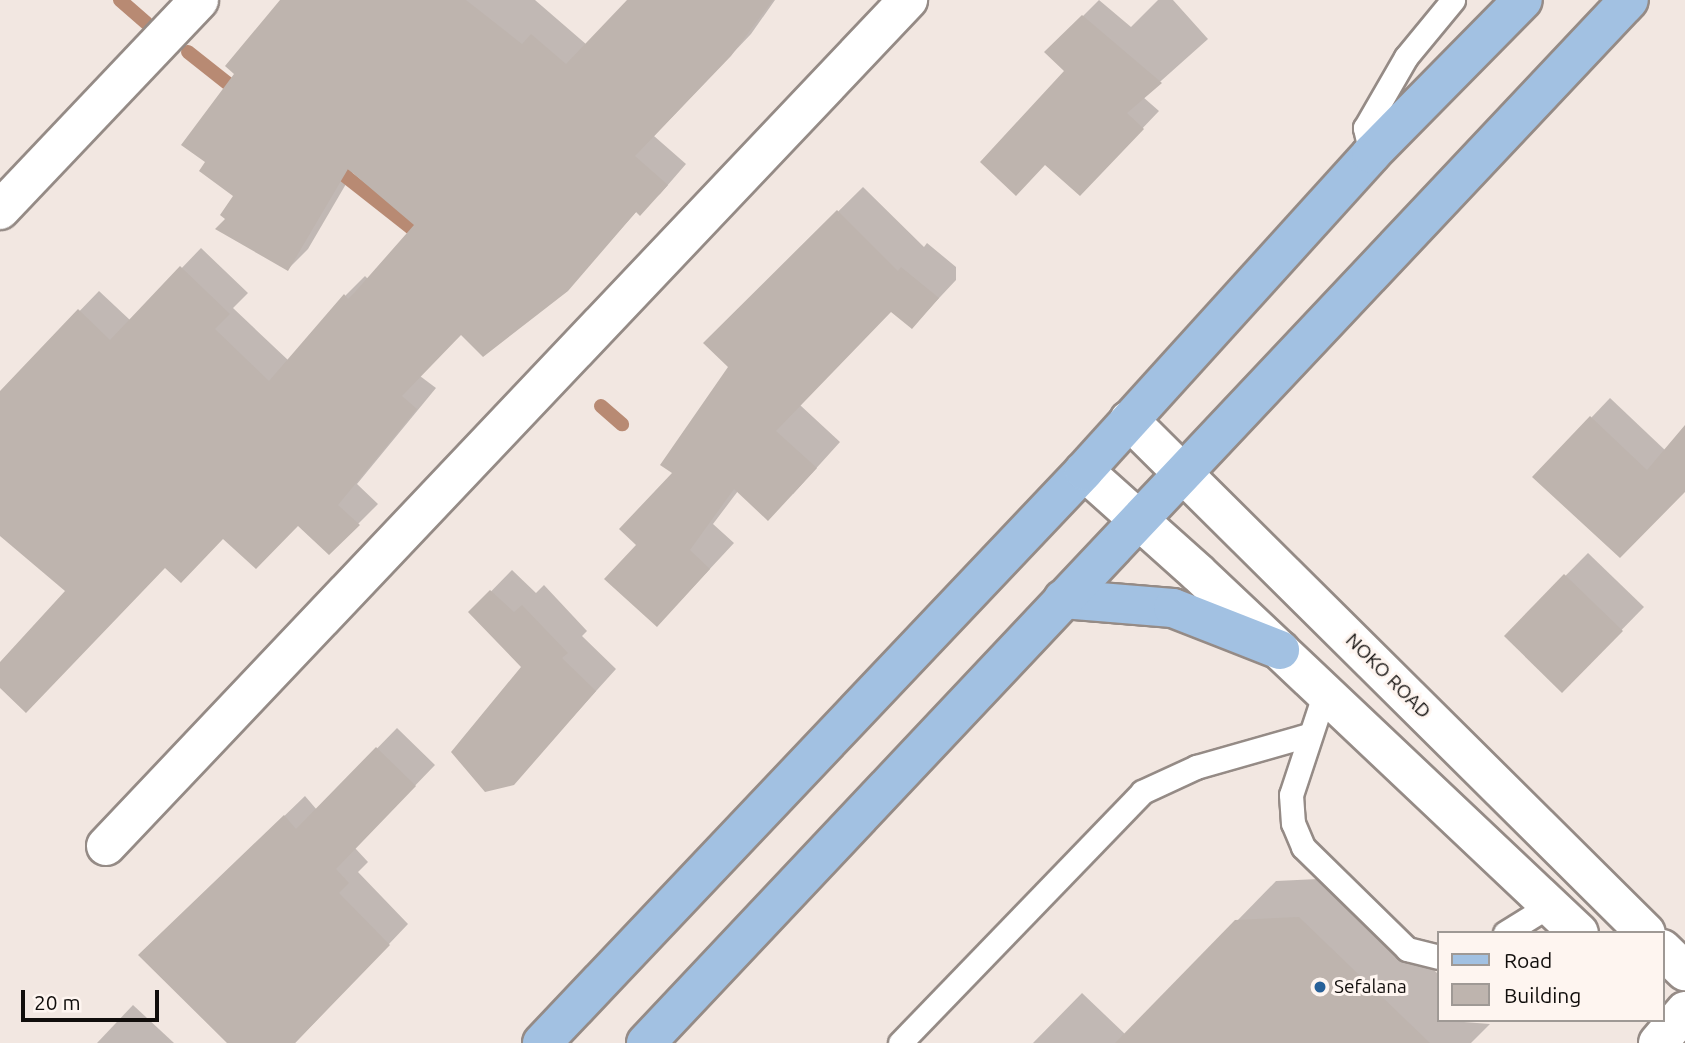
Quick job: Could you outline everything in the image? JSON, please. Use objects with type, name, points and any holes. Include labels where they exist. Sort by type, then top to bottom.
[{"type":"main road","points":[[542,1043],[1084,471],[1371,154],[1523,0]]},
{"type":"main road","points":[[646,1043],[1181,471],[1629,0]]},
{"type":"main road","points":[[1063,599],[1173,608],[1280,650]]},
{"type":"street","points":[[0,209],[199,0]]},
{"type":"street","points":[[106,846],[908,0]]},
{"type":"street","name":"NOKO ROAD","points":[[1129,420],[1644,931]]},
{"type":"street","points":[[1084,471],[1280,650],[1577,931]]},
{"type":"street","points":[[1664,951],[1685,971]]},
{"type":"lane","points":[[1371,154],[1365,128],[1406,57],[1453,0]]},
{"type":"lane","points":[[1325,692],[1308,736],[1291,794],[1293,823],[1303,847],[1407,949],[1436,956]]},
{"type":"lane","points":[[900,1043],[1142,792],[1196,767],[1308,736]]},
{"type":"lane","points":[[1508,931],[1550,905]]},
{"type":"building","points":[[280,0],[466,0],[522,44],[531,34],[566,64],[627,0],[773,0],[731,56],[635,156],[668,185],[640,216],[636,212],[568,291],[483,357],[461,335],[402,396],[417,409],[338,505],[360,525],[329,555],[298,526],[256,569],[223,539],[181,583],[165,568],[26,713],[0,688],[0,662],[65,591],[0,536],[0,391],[78,309],[110,340],[180,266],[230,314],[215,329],[269,381],[344,294],[348,299],[414,225],[348,169],[288,271],[215,229],[225,219],[220,215],[233,196],[199,171],[205,162],[181,145],[234,74],[225,66]]},
{"type":"building","points":[[1082,15],[1162,83],[1127,113],[1144,129],[1080,196],[1045,165],[1016,196],[980,162],[1064,71],[1044,52]]},
{"type":"building","points":[[837,210],[898,271],[901,267],[939,298],[912,329],[891,312],[776,431],[817,468],[768,521],[734,489],[690,550],[710,569],[657,627],[604,579],[636,545],[619,529],[672,473],[660,465],[728,367],[703,343]]},
{"type":"building","points":[[1590,416],[1647,470],[1685,425],[1685,492],[1620,558],[1532,477]]},
{"type":"building","points":[[1564,574],[1623,631],[1562,693],[1504,636]]},
{"type":"building","points":[[490,590],[514,612],[522,605],[568,653],[562,658],[596,691],[514,785],[485,792],[451,752],[521,667],[468,612]]},
{"type":"building","points":[[376,747],[416,786],[336,869],[349,883],[339,893],[390,945],[295,1043],[227,1043],[138,955],[284,815],[296,829]]},
{"type":"building","points":[[1299,917],[1430,1043],[1115,1043],[1235,920]]},
{"type":"waterway","points":[[120,0],[146,23]]},
{"type":"waterway","points":[[188,52],[240,93]]},
{"type":"waterway","points":[[330,164],[424,238]]},
{"type":"waterway","points":[[601,406],[622,424]]},
{"type":"place","name":"Sefalana","points":[[1320,987]]}]
